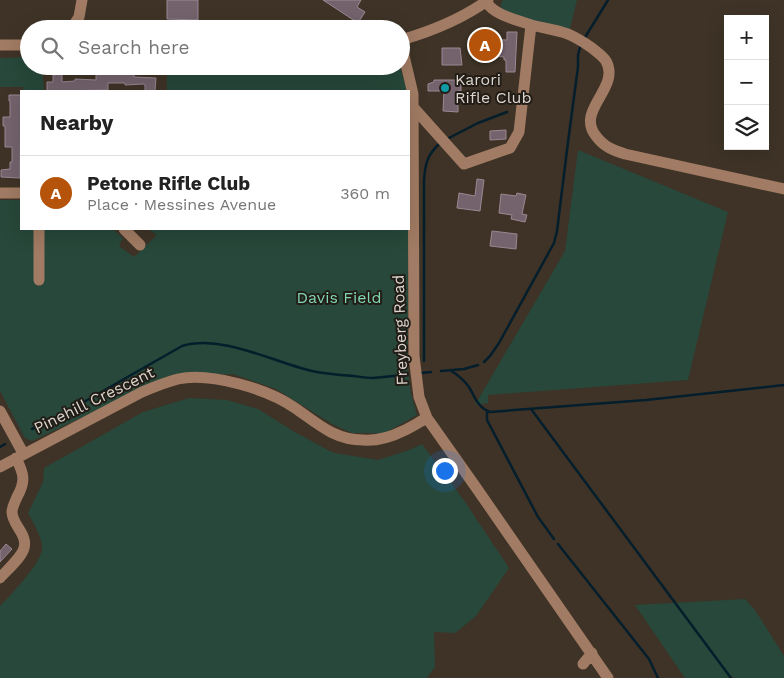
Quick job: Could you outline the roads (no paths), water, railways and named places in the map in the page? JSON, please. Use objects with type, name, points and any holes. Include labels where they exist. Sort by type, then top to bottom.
[{"type":"street","points":[[75,0],[76,20]]},
{"type":"street","points":[[79,20],[82,0]]},
{"type":"street","points":[[410,38],[457,19],[487,1],[490,8],[496,12],[531,25],[568,34],[598,52],[605,60],[609,74],[607,86],[593,110],[590,121],[593,132],[611,150],[784,189]]},
{"type":"street","points":[[413,107],[464,164],[510,148],[519,132],[531,25]]},
{"type":"street","points":[[0,45],[20,45]]},
{"type":"street","name":"Freyberg Road","points":[[409,75],[413,94],[414,356],[419,398],[427,418],[608,678]]},
{"type":"street","points":[[0,193],[20,193]]},
{"type":"street","points":[[38,230],[39,280]]},
{"type":"street","points":[[125,230],[140,245]]},
{"type":"street","name":"Pinehill Crescent","points":[[0,467],[142,392],[180,378],[225,380],[264,392],[294,406],[320,426],[340,436],[362,440],[387,438],[427,418]]},
{"type":"street","points":[[0,411],[20,456],[24,480],[12,515],[23,536],[25,545],[20,555],[0,578]]},
{"type":"street","points":[[583,664],[592,653]]},
{"type":"waterway","points":[[584,39],[608,0]]},
{"type":"waterway","points":[[484,362],[499,343],[554,243],[581,44]]},
{"type":"waterway","points":[[447,139],[478,123],[507,112]]},
{"type":"waterway","points":[[424,361],[424,175],[429,156],[440,143]]},
{"type":"waterway","points":[[32,429],[61,415],[182,346],[197,343],[230,346],[322,373],[371,378],[404,375]]},
{"type":"waterway","points":[[441,371],[464,369],[478,365]]},
{"type":"waterway","points":[[450,370],[467,384],[480,405],[490,412],[646,400],[784,385]]},
{"type":"waterway","points":[[421,373],[431,372]]},
{"type":"waterway","points":[[531,409],[731,678]]},
{"type":"waterway","points":[[487,412],[487,420],[538,517],[554,539]]},
{"type":"waterway","points":[[0,447],[5,444]]},
{"type":"waterway","points":[[558,544],[649,659],[658,678]]},
{"type":"place","name":"Petone Rifle Club","points":[[485,45]]},
{"type":"place","name":"Karori Rifle Club","points":[[445,88]]},
{"type":"park label","name":"Davis Field","points":[[339,297]]}]
